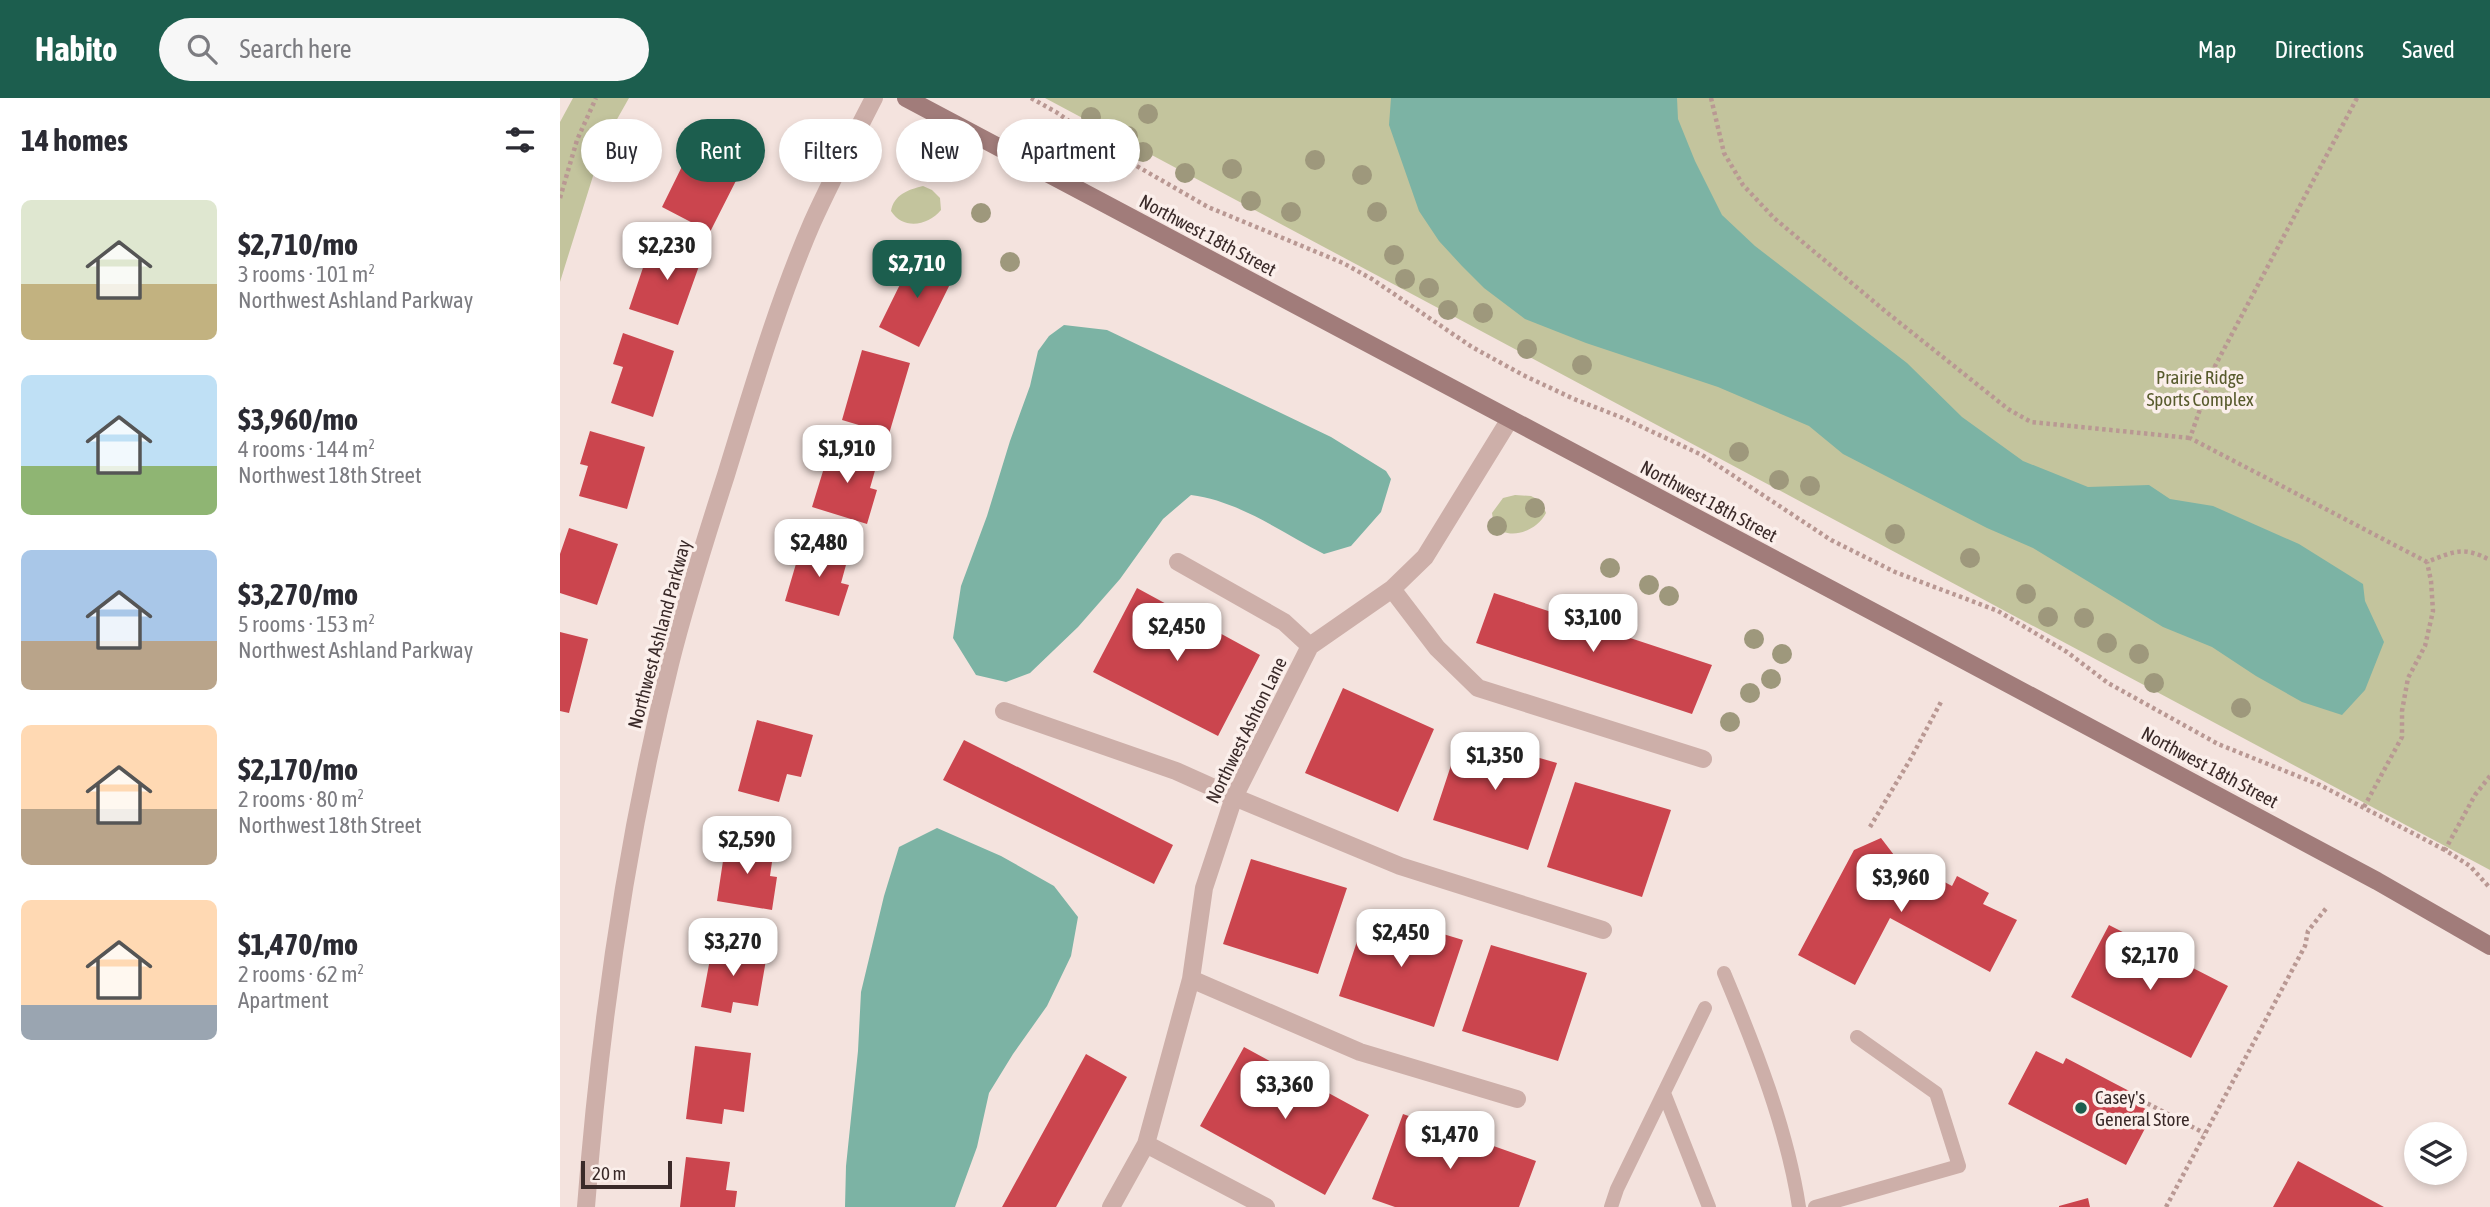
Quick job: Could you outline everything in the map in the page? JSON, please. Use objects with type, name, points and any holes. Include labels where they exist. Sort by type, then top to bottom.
[{"type":"main road","name":"Northwest 18th Street","points":[[906,98],[2377,881],[2490,946]]},
{"type":"street","name":"Northwest Ashland Parkway","points":[[586,1207],[594,1090],[614,948],[670,663],[708,532],[779,310],[812,224],[874,98]]},
{"type":"street","name":"Northwest Ashton Lane","points":[[1111,1207],[1146,1144],[1191,979],[1204,888],[1234,797],[1310,646],[1392,589],[1425,557],[1510,419]]},
{"type":"street","points":[[1178,562],[1284,622],[1310,646]]},
{"type":"street","points":[[1392,589],[1437,648],[1478,688],[1703,760]]},
{"type":"street","points":[[1004,711],[1176,771],[1400,866],[1603,930]]},
{"type":"street","points":[[1191,979],[1360,1052],[1517,1099]]},
{"type":"street","points":[[1146,1144],[1266,1207]]},
{"type":"lane","points":[[1724,973],[1758,1054],[1796,1181],[1799,1207]]},
{"type":"lane","points":[[1611,1207],[1616,1189],[1706,1008]]},
{"type":"lane","points":[[1815,1207],[1959,1167],[1936,1093],[1857,1037]]},
{"type":"lane","points":[[1664,1093],[1709,1207]]},
{"type":"path","points":[[560,198],[577,140],[596,98]]},
{"type":"path","points":[[1031,98],[1121,157],[1208,207],[1343,263],[1384,286],[1472,347],[1523,375],[1574,399],[1634,422],[1702,455],[1831,540],[1895,572],[1997,611],[2067,652],[2108,683],[2217,744],[2320,785],[2445,850],[2470,866],[2490,888]]},
{"type":"path","points":[[1711,98],[1724,153],[1743,185],[1774,218],[2008,409],[2031,422],[2190,438],[2427,562],[2447,554],[2470,550],[2490,560]]},
{"type":"path","points":[[2190,438],[2215,366],[2357,98]]},
{"type":"path","points":[[2364,807],[2402,737],[2402,711],[2408,677],[2425,646],[2433,611],[2427,562]]},
{"type":"path","points":[[1870,827],[1942,700]]},
{"type":"path","points":[[2445,850],[2490,776]]},
{"type":"path","points":[[2166,1207],[2305,946],[2308,931],[2328,905]]},
{"type":"path","points":[[2135,1097],[2204,1133]]},
{"type":"green space","points":[[573,98],[629,98],[617,119],[581,119],[581,182],[591,182],[560,282],[560,122]]},
{"type":"green space","name":"Prairie Ridge Sports Complex","points":[[1045,98],[2490,98],[2490,870],[1140,149],[1140,119],[1084,119]]},
{"type":"green space","points":[[923,186],[940,198],[941,210],[929,220],[916,224],[896,217],[891,211],[898,197]]},
{"type":"green space","points":[[1515,495],[1531,496],[1541,501],[1546,513],[1536,525],[1522,532],[1500,531],[1494,526],[1492,513],[1503,498]]},
{"type":"water","points":[[1391,98],[1677,98],[1678,119],[1722,215],[1755,246],[1907,363],[1962,417],[2023,461],[2088,487],[2149,485],[2170,499],[2213,506],[2299,544],[2363,584],[2365,601],[2384,642],[2365,690],[2342,715],[2302,702],[2212,647],[2163,627],[2033,548],[1987,528],[1843,454],[1809,426],[1718,387],[1586,343],[1525,319],[1484,288],[1462,266],[1439,241],[1419,211],[1389,125]]},
{"type":"water","points":[[1064,325],[1107,330],[1331,437],[1386,471],[1391,479],[1381,512],[1351,546],[1324,554],[1243,511],[1209,498],[1191,495],[1163,519],[1120,579],[1078,627],[1030,673],[1006,682],[976,675],[953,638],[961,586],[1030,386],[1038,351],[1049,336]]},
{"type":"water","points":[[937,828],[1001,856],[1054,886],[1078,917],[1071,956],[1047,1006],[989,1093],[977,1147],[955,1207],[845,1207],[861,992],[884,896],[899,847]]},
{"type":"building","points":[[676,179],[676,182],[735,182],[710,232],[662,207]]},
{"type":"building","points":[[666,239],[704,252],[678,325],[629,309],[649,250],[661,254]]},
{"type":"building","points":[[915,254],[955,274],[919,347],[879,327]]},
{"type":"building","points":[[623,333],[674,351],[653,417],[611,403],[623,367],[613,364]]},
{"type":"building","points":[[862,350],[910,363],[889,434],[842,420]]},
{"type":"building","points":[[590,431],[645,447],[627,509],[579,496],[588,466],[580,464]]},
{"type":"building","points":[[831,445],[878,460],[870,488],[877,490],[867,524],[812,507]]},
{"type":"building","points":[[569,528],[618,544],[597,605],[560,593],[560,554]]},
{"type":"building","points":[[803,540],[849,554],[841,583],[849,585],[839,616],[785,601]]},
{"type":"building","points":[[1137,588],[1260,655],[1218,736],[1093,672]]},
{"type":"building","points":[[1494,593],[1712,665],[1692,714],[1476,643]]},
{"type":"building","points":[[560,632],[588,639],[569,713],[560,711]]},
{"type":"building","points":[[1343,688],[1434,729],[1398,812],[1305,773]]},
{"type":"building","points":[[757,720],[813,735],[801,777],[787,774],[779,802],[738,791]]},
{"type":"building","points":[[1461,735],[1557,763],[1528,850],[1433,820]]},
{"type":"building","points":[[964,740],[1173,845],[1154,884],[943,780]]},
{"type":"building","points":[[1575,782],[1671,810],[1642,897],[1547,867]]},
{"type":"building","points":[[1881,838],[1894,855],[1952,886],[1957,876],[1989,893],[1983,904],[2017,920],[1990,972],[1890,918],[1855,985],[1798,955],[1854,850]]},
{"type":"building","points":[[726,841],[774,848],[770,876],[777,877],[772,910],[717,901]]},
{"type":"building","points":[[1251,859],[1347,888],[1318,974],[1223,944]]},
{"type":"building","points":[[1367,911],[1463,940],[1434,1027],[1339,996]]},
{"type":"building","points":[[2109,925],[2228,986],[2191,1058],[2071,997]]},
{"type":"building","points":[[713,943],[767,954],[758,1006],[733,1002],[731,1013],[701,1007]]},
{"type":"building","points":[[1491,945],[1587,973],[1558,1061],[1462,1031]]},
{"type":"building","points":[[695,1046],[751,1053],[744,1112],[724,1109],[722,1124],[686,1119]]},
{"type":"building","points":[[1244,1047],[1369,1115],[1325,1195],[1200,1126]]},
{"type":"building","name":"Casey's General Store","points":[[2036,1051],[2063,1064],[2066,1058],[2133,1093],[2129,1100],[2153,1113],[2126,1165],[2008,1104]]},
{"type":"building","points":[[1086,1054],[1127,1077],[1056,1207],[1002,1207]]},
{"type":"building","points":[[1403,1114],[1536,1161],[1519,1207],[1395,1207],[1372,1199]]},
{"type":"building","points":[[686,1157],[730,1162],[726,1190],[737,1191],[735,1207],[680,1207]]},
{"type":"building","points":[[2298,1161],[2384,1207],[2273,1207]]},
{"type":"building","points":[[2088,1198],[2090,1207],[2059,1207],[2059,1206]]},
{"type":"place","name":"Casey's General Store","points":[[2081,1108]]}]
